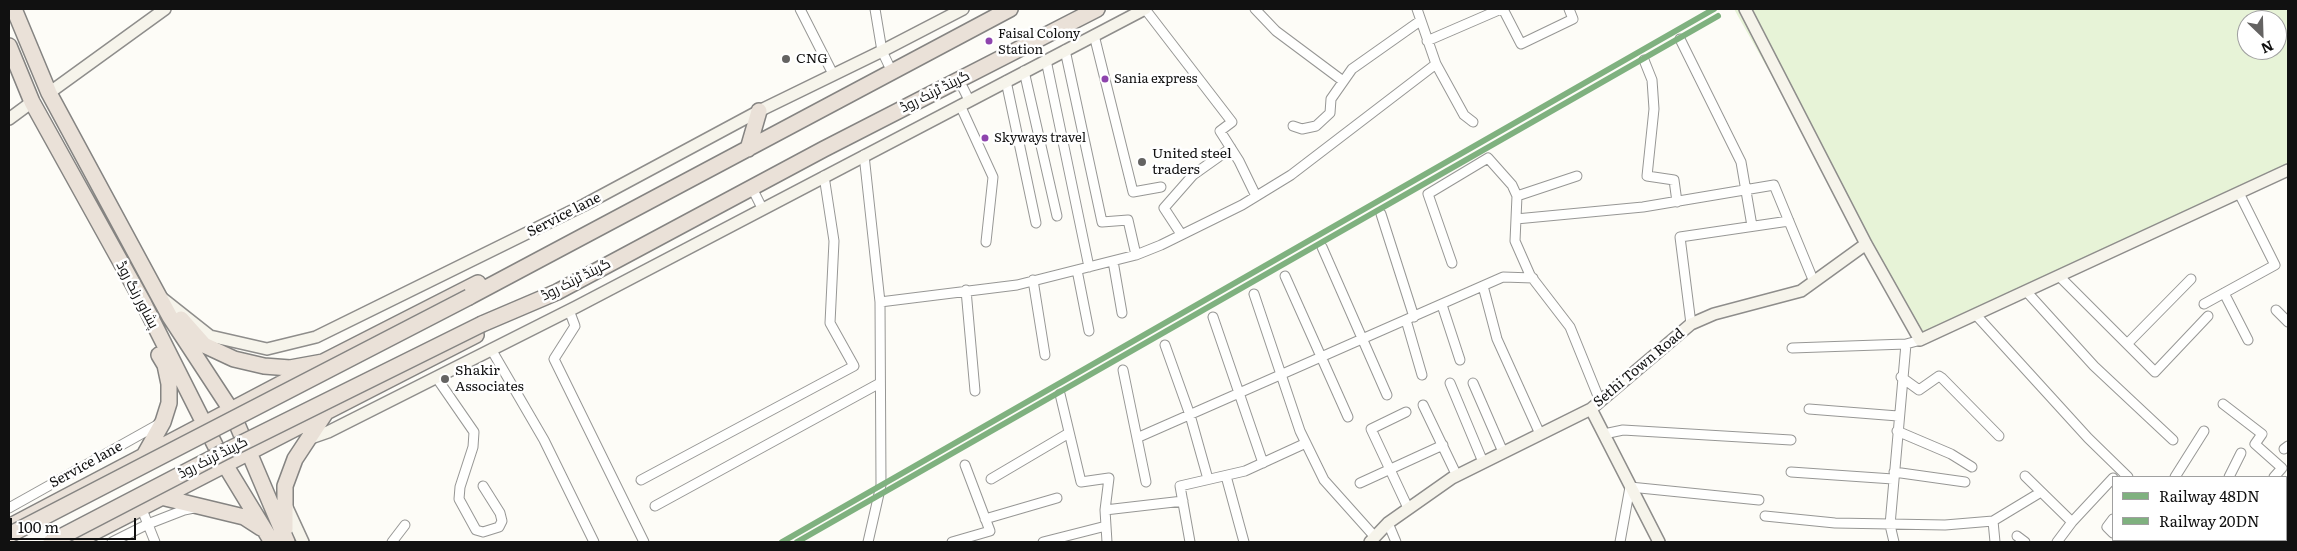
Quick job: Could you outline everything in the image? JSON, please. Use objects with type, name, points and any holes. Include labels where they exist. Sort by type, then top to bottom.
[{"type":"highway","name":"پشاور رنگ روڈ","points":[[14,9],[49,93],[159,296]]},
{"type":"highway","name":"گرینڈ ٹرنک روڈ","points":[[9,535],[469,297],[1010,9]]},
{"type":"highway","name":"گرینڈ ٹرنک روڈ","points":[[51,542],[224,452],[482,324],[557,292],[752,188],[1097,9]]},
{"type":"highway","name":"پشاور رنگ روڈ","points":[[9,46],[32,102],[144,304],[224,463],[278,539]]},
{"type":"highway","points":[[748,150],[759,111]]},
{"type":"highway","points":[[9,526],[203,423],[478,283],[540,258]]},
{"type":"highway","points":[[75,542],[224,463],[249,452],[557,292]]},
{"type":"highway","points":[[159,296],[204,345],[234,359],[264,366],[290,368],[323,362]]},
{"type":"highway","points":[[159,296],[231,410],[249,452],[278,539]]},
{"type":"highway","points":[[144,304],[150,332],[164,365],[169,403],[163,422],[145,454]]},
{"type":"highway","points":[[278,539],[289,474],[308,439],[326,412]]},
{"type":"highway","points":[[161,497],[244,517],[278,539]]},
{"type":"street","points":[[49,93],[165,9]]},
{"type":"street","points":[[800,9],[833,74]]},
{"type":"street","points":[[875,9],[882,51],[892,72]]},
{"type":"street","name":"Service lane","points":[[159,296],[210,336],[267,349],[316,337],[584,205],[759,111],[963,9]]},
{"type":"street","points":[[308,439],[328,432],[569,310],[864,154],[1145,9],[1232,122],[1220,131],[1256,196]]},
{"type":"street","points":[[1256,9],[1276,30],[1343,81]]},
{"type":"street","points":[[1417,9],[1436,64],[1464,115],[1473,122]]},
{"type":"street","points":[[1427,41],[1485,12],[1502,9],[1521,44],[1573,19],[1569,9]]},
{"type":"street","points":[[1745,9],[1866,244],[1921,340]]},
{"type":"street","points":[[1293,126],[1302,129],[1316,126],[1330,113],[1331,99],[1352,69],[1420,21]]},
{"type":"street","points":[[1094,35],[1134,192],[1161,187]]},
{"type":"street","points":[[1680,39],[1741,162],[1752,226]]},
{"type":"street","points":[[1065,50],[1102,222],[1128,220],[1136,255]]},
{"type":"street","points":[[1046,60],[1089,266]]},
{"type":"street","points":[[1644,60],[1652,80],[1654,110],[1647,176],[1674,180],[1677,202]]},
{"type":"street","points":[[880,302],[1017,285],[1136,255],[1256,196],[1291,175],[1436,64]]},
{"type":"street","points":[[1024,71],[1057,216]]},
{"type":"street","points":[[959,80],[965,102],[993,178],[986,242]]},
{"type":"street","points":[[1006,81],[1036,223]]},
{"type":"street","points":[[9,119],[32,102]]},
{"type":"street","points":[[1181,234],[1164,208],[1193,175],[1231,148]]},
{"type":"street","points":[[864,154],[880,302],[882,485],[868,542]]},
{"type":"street","points":[[1452,263],[1428,194],[1488,158],[1512,185],[1517,196],[1515,241],[1533,278],[1570,327],[1600,401]]},
{"type":"street","points":[[1792,348],[1906,344],[1921,340],[2288,170]]},
{"type":"street","points":[[641,480],[854,366],[830,323],[834,241],[824,176]]},
{"type":"street","points":[[1517,196],[1578,176]]},
{"type":"street","points":[[1516,219],[1643,208],[1774,184],[1814,282]]},
{"type":"street","points":[[752,188],[762,208]]},
{"type":"street","points":[[2204,304],[2275,265],[2239,193]]},
{"type":"street","points":[[1381,214],[1410,319],[1422,374]]},
{"type":"street","points":[[1691,324],[1680,237],[1789,220]]},
{"type":"street","name":"Sethi Town Road","points":[[1373,540],[1388,523],[1457,476],[1591,409],[1691,324],[1714,314],[1801,291],[1866,244]]},
{"type":"street","points":[[1322,247],[1386,395]]},
{"type":"street","points":[[1113,260],[1122,312]]},
{"type":"street","points":[[1077,270],[1089,331]]},
{"type":"street","points":[[1285,276],[1348,416]]},
{"type":"street","points":[[2059,276],[2155,372],[2208,316]]},
{"type":"street","points":[[1138,437],[1504,277],[1533,278]]},
{"type":"street","points":[[2127,344],[2191,279]]},
{"type":"street","points":[[1034,280],[1045,355]]},
{"type":"street","points":[[1483,286],[1497,339],[1540,434]]},
{"type":"street","points":[[966,290],[975,391]]},
{"type":"street","points":[[2026,291],[2094,366],[2173,440]]},
{"type":"street","points":[[2224,293],[2248,340]]},
{"type":"street","points":[[1254,294],[1280,375],[1306,443],[1324,480],[1373,540]]},
{"type":"street","points":[[1442,304],[1460,360]]},
{"type":"street","points":[[569,310],[575,326],[554,359],[644,542]]},
{"type":"street","points":[[2276,310],[2288,322]]},
{"type":"street","points":[[1976,315],[2088,438],[2127,476]]},
{"type":"street","points":[[1213,317],[1263,463]]},
{"type":"street","points":[[1894,542],[1890,525],[1901,377],[1906,344]]},
{"type":"street","points":[[1165,345],[1190,415],[1208,479]]},
{"type":"street","points":[[491,349],[544,440],[594,542]]},
{"type":"street","points":[[1123,370],[1146,482]]},
{"type":"street","points":[[1901,377],[1919,390],[1939,376],[1999,436]]},
{"type":"street","points":[[436,377],[474,432],[473,446],[460,487],[459,500],[476,530],[483,532],[499,527],[502,521],[500,513],[483,486]]},
{"type":"street","points":[[655,506],[880,383]]},
{"type":"street","points":[[1450,383],[1484,462]]},
{"type":"street","points":[[1473,383],[1503,452]]},
{"type":"street","points":[[1060,394],[1081,482],[1109,478],[1105,510],[1107,542]]},
{"type":"street","points":[[2223,404],[2262,434],[2255,444],[2282,468],[2275,476]]},
{"type":"street","points":[[1424,405],[1457,476]]},
{"type":"street","points":[[1591,409],[1659,542]]},
{"type":"street","points":[[1810,409],[1898,416]]},
{"type":"street","points":[[1406,412],[1371,429],[1408,508]]},
{"type":"street","name":"Service lane","points":[[9,508],[163,422]]},
{"type":"street","points":[[1604,434],[1623,430],[1791,440]]},
{"type":"street","points":[[1897,431],[1951,454],[1972,467]]},
{"type":"street","points":[[2176,476],[2204,431]]},
{"type":"street","points":[[991,479],[1069,433]]},
{"type":"street","points":[[1189,542],[1180,486],[1245,471],[1306,443]]},
{"type":"street","points":[[1360,483],[1442,446]]},
{"type":"street","points":[[2230,476],[2241,453]]},
{"type":"street","points":[[952,542],[990,531],[965,465]]},
{"type":"street","points":[[2116,476],[2121,470]]},
{"type":"street","points":[[1791,472],[1894,476],[1965,482]]},
{"type":"street","points":[[1226,476],[1244,542]]},
{"type":"street","points":[[2024,476],[2072,522]]},
{"type":"street","points":[[2057,542],[2072,522],[2112,480]]},
{"type":"street","points":[[1630,487],[1759,500]]},
{"type":"street","points":[[1620,542],[1630,487]]},
{"type":"street","points":[[1765,516],[1834,523],[1890,525],[1945,525],[1993,521],[2041,492]]},
{"type":"street","points":[[986,519],[1057,498]]},
{"type":"street","points":[[284,499],[303,542]]},
{"type":"street","points":[[1105,510],[1183,501]]},
{"type":"street","points":[[112,542],[148,524],[184,510],[206,507]]},
{"type":"street","points":[[142,508],[155,542]]},
{"type":"street","points":[[2112,520],[2107,527],[2112,532]]},
{"type":"street","points":[[1993,521],[1995,542]]},
{"type":"street","points":[[1388,523],[1396,542]]},
{"type":"street","points":[[392,542],[405,525]]},
{"type":"street","points":[[1043,542],[1106,526]]},
{"type":"green space","points":[[1734,9],[2288,9],[2288,163],[1921,340]]},
{"type":"rail line","name":"48DN","points":[[782,542],[1714,9]]},
{"type":"rail line","name":"20DN","points":[[797,542],[1718,16]]},
{"type":"place","name":"Faisal Colony Station","points":[[989,41]]},
{"type":"place","name":"CNG","points":[[786,59]]},
{"type":"place","name":"Sania express","points":[[1105,79]]},
{"type":"place","name":"Skyways travel","points":[[985,138]]},
{"type":"place","name":"United steel traders","points":[[1142,162]]},
{"type":"place","name":"Shakir Associates","points":[[445,379]]}]
